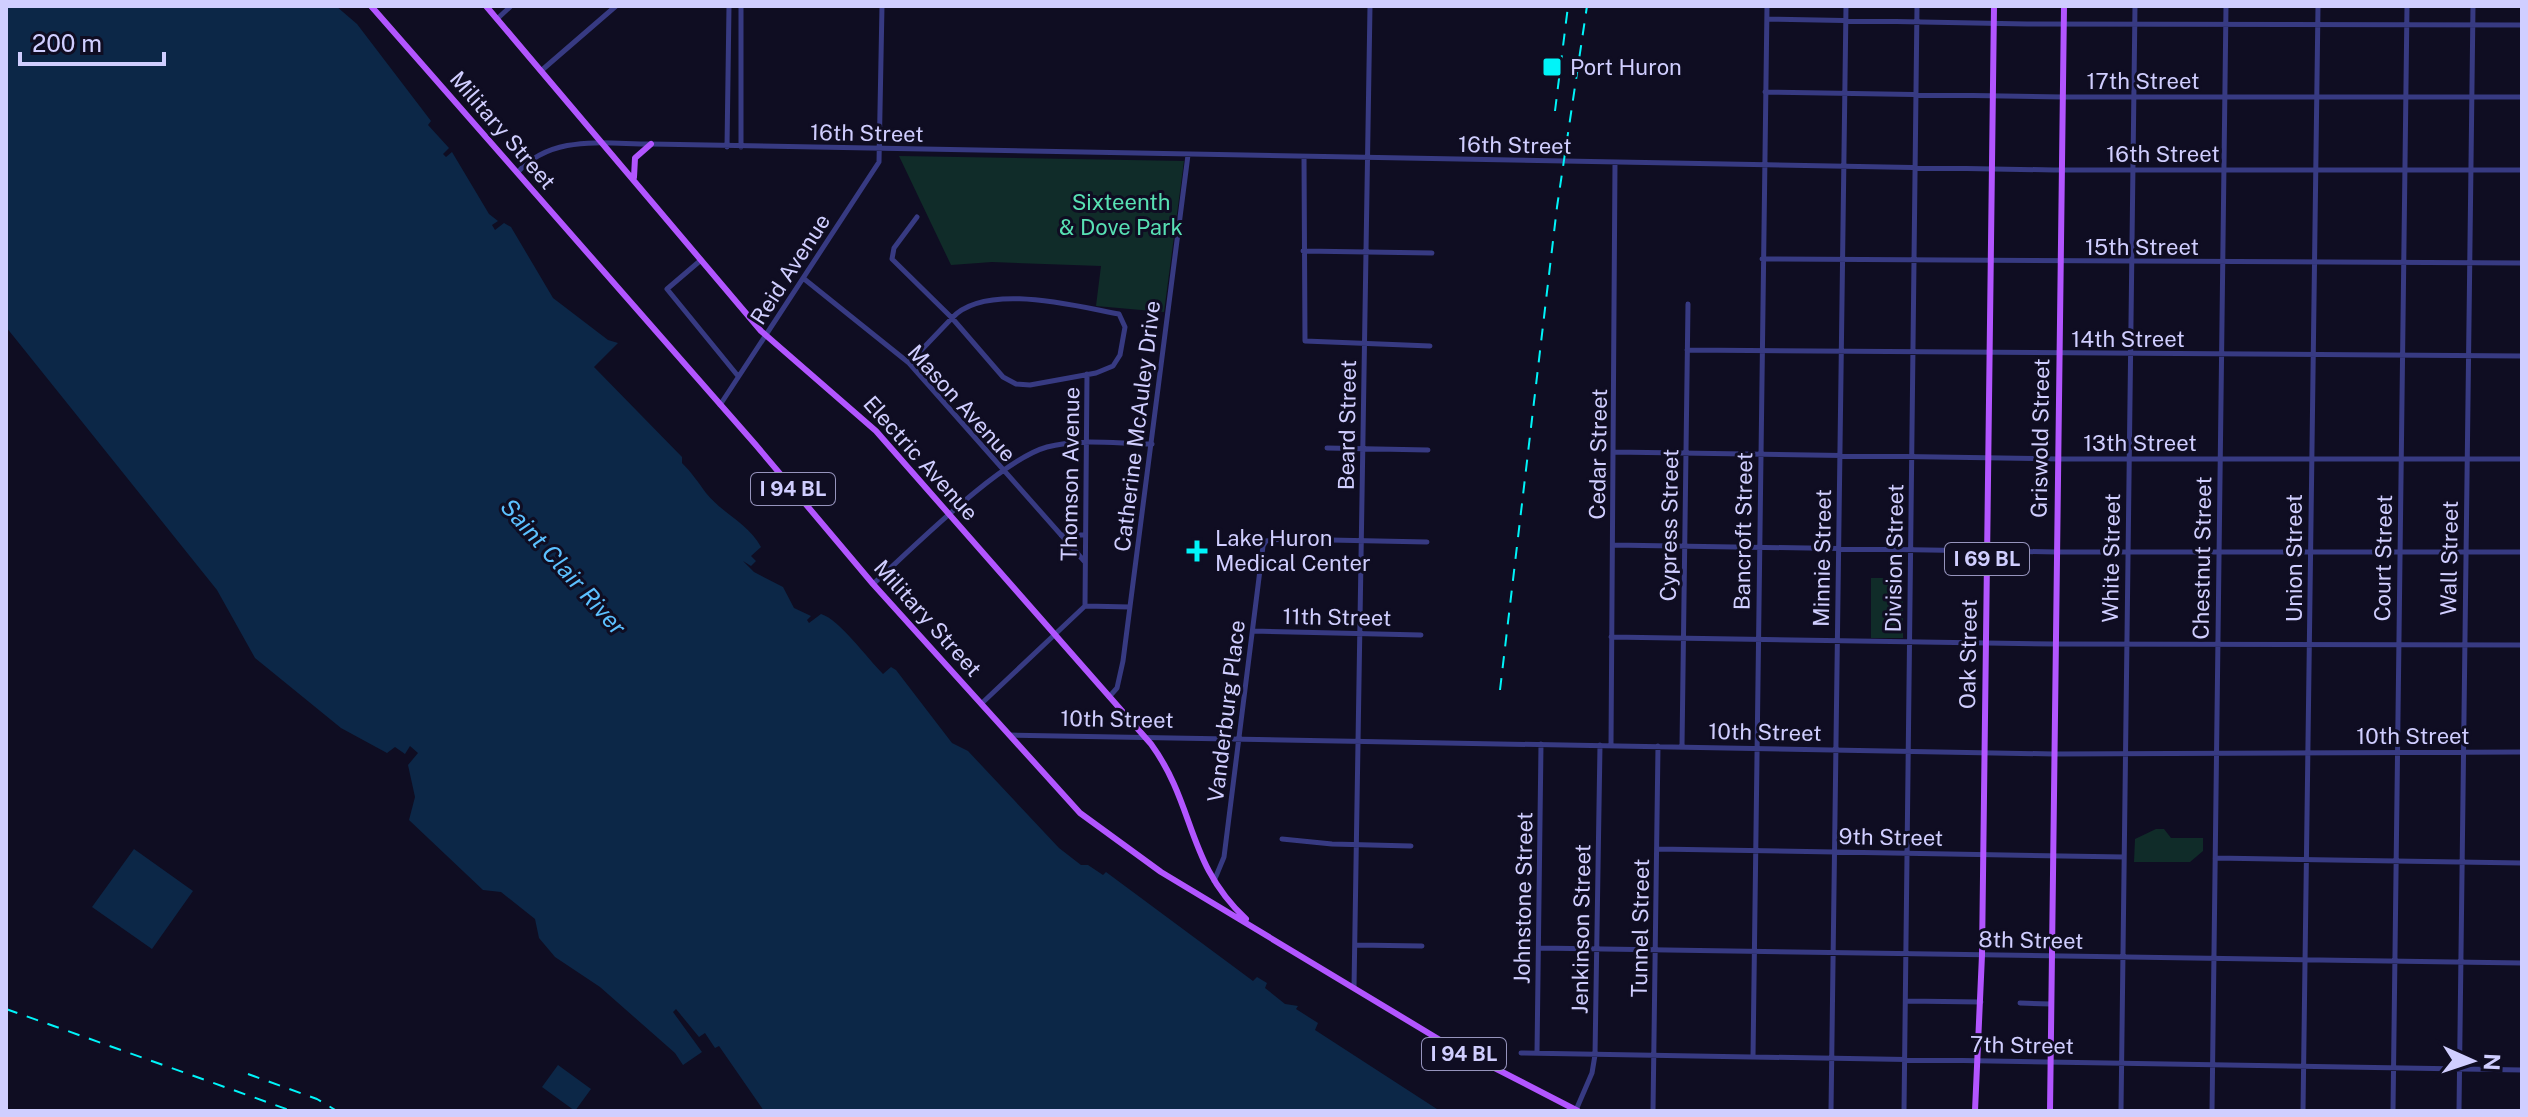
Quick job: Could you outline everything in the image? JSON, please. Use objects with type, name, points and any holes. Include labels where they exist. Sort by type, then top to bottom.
[{"type":"main road","name":"Military Street","points":[[371,6],[873,584],[1091,823],[1196,893],[1452,1047],[1577,1110]]},
{"type":"main road","name":"Electric Avenue","points":[[486,6],[765,336],[792,362],[858,413],[1144,736],[1175,780],[1199,855],[1214,884],[1254,926]]},
{"type":"main road","name":"Oak Street","points":[[1975,1111],[1982,955],[1994,6]]},
{"type":"main road","name":"Griswold Street","points":[[2050,1111],[2064,6]]},
{"type":"main road","points":[[635,181],[635,158],[651,144]]},
{"type":"main road","points":[[1196,893],[1208,892],[1214,884]]},
{"type":"street","points":[[497,19],[511,6]]},
{"type":"street","points":[[542,70],[616,6]]},
{"type":"street","points":[[727,147],[729,6]]},
{"type":"street","points":[[741,6],[741,147]]},
{"type":"street","points":[[880,150],[882,6]]},
{"type":"street","name":"Beard Street","points":[[1354,988],[1370,6]]},
{"type":"street","name":"Bancroft Street","points":[[1753,1057],[1767,6]]},
{"type":"street","name":"Minnie Street","points":[[1831,1111],[1846,6]]},
{"type":"street","name":"Division Street","points":[[1904,1111],[1917,6]]},
{"type":"street","name":"White Street","points":[[2121,1111],[2135,6]]},
{"type":"street","name":"Chestnut Street","points":[[2212,1111],[2226,6]]},
{"type":"street","name":"Union Street","points":[[2303,1111],[2318,6]]},
{"type":"street","name":"Court Street","points":[[2393,1111],[2407,6]]},
{"type":"street","name":"Wall Street","points":[[2459,1111],[2473,6]]},
{"type":"street","points":[[1767,19],[2064,25],[2522,25]]},
{"type":"street","name":"17th Street","points":[[1765,92],[2063,97],[2522,97]]},
{"type":"street","name":"16th Street","points":[[517,173],[536,156],[556,146],[605,144],[2062,170],[2522,170]]},
{"type":"street","name":"Reid Avenue","points":[[720,405],[879,162],[880,150]]},
{"type":"street","name":"Catherine McAuley Drive","points":[[1108,698],[1117,688],[1130,607],[1189,155]]},
{"type":"street","points":[[1304,157],[1303,338],[1308,343],[1430,346]]},
{"type":"street","name":"Cedar Street","points":[[1611,745],[1615,163]]},
{"type":"street","points":[[917,217],[894,248],[892,259],[952,318],[1003,377],[1016,384],[1030,385],[1087,374]]},
{"type":"street","points":[[1303,251],[1432,253]]},
{"type":"street","name":"15th Street","points":[[1762,259],[2061,263],[2522,263]]},
{"type":"street","points":[[701,260],[667,289],[738,376]]},
{"type":"street","name":"Mason Avenue","points":[[803,278],[909,363],[1085,562]]},
{"type":"street","name":"Thomson Avenue","points":[[952,318],[971,303],[996,298],[1123,316],[1125,327],[1116,363],[1104,371],[1087,374],[1085,606]]},
{"type":"street","name":"Cypress Street","points":[[1682,746],[1688,304]]},
{"type":"street","points":[[909,363],[952,318]]},
{"type":"street","name":"14th Street","points":[[1687,350],[1989,355],[2522,356]]},
{"type":"street","points":[[873,584],[950,516],[1004,472],[1036,451],[1087,443],[1152,444]]},
{"type":"street","points":[[1327,448],[1428,450]]},
{"type":"street","name":"13th Street","points":[[1614,452],[2058,459],[2522,459]]},
{"type":"street","points":[[1060,535],[1085,535]]},
{"type":"street","name":"Vanderburg Place","points":[[1214,884],[1223,866],[1261,553],[1266,541],[1361,541]]},
{"type":"street","points":[[1361,541],[1427,542]]},
{"type":"street","points":[[1613,545],[2057,552],[2522,552]]},
{"type":"street","points":[[981,704],[1085,606],[1130,607]]},
{"type":"street","name":"11th Street","points":[[1253,631],[1421,635]]},
{"type":"street","points":[[1611,637],[2055,644],[2522,645]]},
{"type":"street","name":"10th Street","points":[[1008,735],[2054,754],[2522,752]]},
{"type":"street","name":"Johnstone Street","points":[[1537,1053],[1541,744]]},
{"type":"street","name":"Jenkinson Street","points":[[1577,1110],[1592,1073],[1595,1055],[1600,745]]},
{"type":"street","name":"Tunnel Street","points":[[1653,1111],[1658,746]]},
{"type":"street","points":[[1282,839],[1411,846]]},
{"type":"street","name":"9th Street","points":[[1657,849],[2124,857]]},
{"type":"street","points":[[2215,858],[2522,863]]},
{"type":"street","points":[[1356,945],[1422,946]]},
{"type":"street","name":"8th Street","points":[[1539,948],[2522,963]]},
{"type":"street","points":[[1906,1001],[1981,1002]]},
{"type":"street","points":[[2020,1003],[2051,1004]]},
{"type":"street","name":"7th Street","points":[[1521,1053],[2522,1070]]},
{"type":"green space","name":"Sixteenth & Dove Park","points":[[899,156],[1184,161],[1164,312],[1096,306],[1101,266],[992,262],[951,265]]},
{"type":"green space","points":[[1871,578],[1903,578],[1903,638],[1871,638]]},
{"type":"green space","points":[[2156,829],[2164,829],[2171,838],[2203,838],[2203,851],[2190,862],[2134,862],[2135,839]]},
{"type":"water","name":"Saint Clair River","points":[[6,6],[336,6],[357,24],[431,121],[428,125],[449,148],[443,154],[446,157],[452,152],[489,214],[498,221],[492,225],[495,230],[504,223],[511,227],[553,298],[608,340],[618,343],[594,367],[682,457],[682,463],[706,493],[756,539],[761,547],[751,556],[756,561],[751,566],[743,561],[754,572],[783,587],[794,608],[811,616],[807,620],[809,623],[821,614],[844,631],[883,674],[891,667],[896,670],[952,743],[968,751],[1059,848],[1081,865],[1088,865],[1103,875],[1106,872],[1253,981],[1257,977],[1267,983],[1265,988],[1285,1004],[1298,1006],[1296,1009],[1318,1023],[1315,1030],[1440,1111],[764,1111],[719,1046],[715,1048],[705,1033],[699,1037],[676,1009],[673,1012],[702,1052],[683,1065],[675,1053],[600,987],[555,957],[539,938],[535,919],[501,892],[483,890],[409,820],[415,797],[408,765],[418,753],[410,746],[405,754],[395,747],[387,753],[341,728],[255,658],[217,590],[6,327]]},
{"type":"water","points":[[134,849],[193,891],[152,949],[92,907]]},
{"type":"water","points":[[558,1065],[591,1089],[575,1111],[542,1087]]},
{"type":"railway","points":[[1555,111],[1568,6]]},
{"type":"railway","points":[[1500,690],[1557,207],[1587,6]]},
{"type":"railway","points":[[6,1009],[292,1111]]},
{"type":"railway","points":[[248,1074],[317,1099],[337,1111]]},
{"type":"place","name":"Port Huron","points":[[1552,67]]},
{"type":"place","name":"Lake Huron Medical Center","points":[[1197,551]]}]
